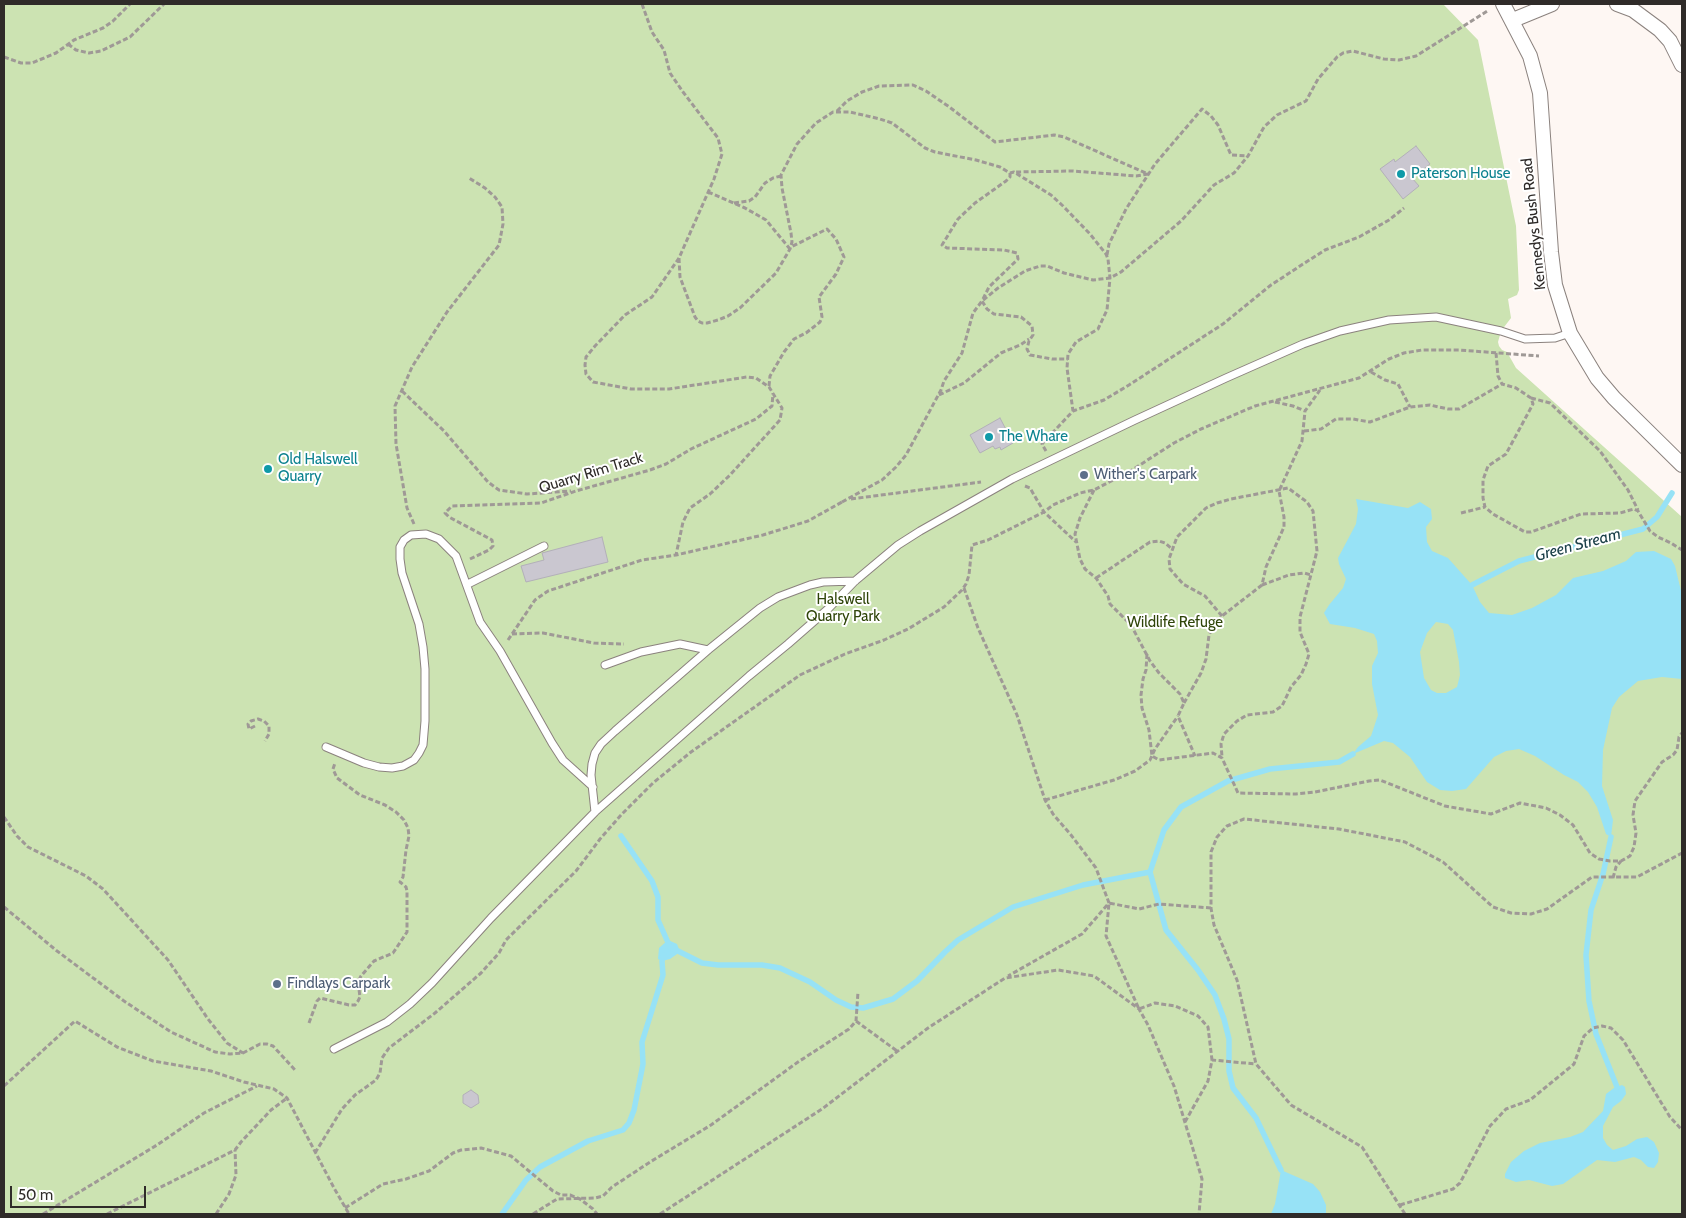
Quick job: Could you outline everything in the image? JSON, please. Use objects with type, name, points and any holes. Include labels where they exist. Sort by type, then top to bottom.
[{"type":"street","points":[[1513,20],[1552,4]]},
{"type":"street","points":[[1616,4],[1633,10],[1660,30],[1670,41],[1682,65]]},
{"type":"street","name":"Kennedys Bush Road","points":[[1498,6],[1513,20],[1530,56],[1540,93],[1547,214],[1553,269],[1555,285],[1570,333],[1597,378],[1614,398],[1682,465]]},
{"type":"lane","points":[[334,1049],[387,1022],[410,1004],[432,984],[491,918],[595,812],[828,609],[855,581],[908,538],[1012,479],[1051,460],[1303,344],[1355,327],[1389,320],[1436,317],[1501,331],[1525,339],[1555,338],[1570,333]]},
{"type":"lane","points":[[326,748],[379,767],[392,768],[403,766],[420,754],[423,745],[425,695],[423,647],[419,624],[402,573],[400,547],[404,540],[411,535],[418,533],[426,534],[439,539],[456,556],[468,584],[480,622],[500,651],[563,760],[593,787]]},
{"type":"lane","points":[[468,584],[544,546]]},
{"type":"lane","points":[[595,812],[591,775],[592,764],[595,753],[602,744],[708,650],[760,608],[778,597],[823,582],[855,581]]},
{"type":"lane","points":[[605,665],[650,650],[680,644],[708,650]]},
{"type":"path","points":[[4,57],[21,63],[32,64],[56,53],[74,40],[103,28],[130,4]]},
{"type":"path","points":[[68,44],[76,50],[89,53],[102,51],[130,37],[164,4]]},
{"type":"path","points":[[642,4],[652,32],[664,50],[670,73],[718,138],[722,154],[720,166],[679,258],[652,297],[625,315],[595,346],[586,358],[586,374],[593,382],[632,389],[670,389],[747,377],[756,378],[769,387],[782,408],[780,420],[730,475],[710,494],[690,508],[683,522],[676,555]]},
{"type":"path","points":[[982,301],[1015,276],[1040,266],[1046,266],[1064,273],[1093,280],[1110,278],[1121,272],[1182,222],[1214,185],[1234,173],[1248,156],[1264,127],[1278,115],[1306,101],[1318,79],[1337,56],[1353,51],[1384,59],[1399,60],[1416,56],[1498,6]]},
{"type":"path","points":[[679,258],[680,276],[694,317],[702,323],[708,323],[728,316],[740,308],[776,273],[790,248],[791,233],[781,176],[788,160],[801,140],[816,123],[836,111],[854,96],[879,86],[913,85],[926,91],[995,142],[1054,135],[1064,137],[1148,174]]},
{"type":"path","points":[[1073,411],[1067,368],[1068,354],[1076,342],[1098,329],[1107,310],[1110,278],[1107,256],[1110,244],[1126,209],[1148,174],[1164,152],[1202,109],[1218,125],[1231,155],[1248,156]]},
{"type":"path","points":[[836,111],[850,112],[880,119],[892,124],[925,148],[935,152],[976,160],[1012,172],[1051,196],[1063,206],[1090,234],[1107,256]]},
{"type":"path","points":[[1012,172],[1073,171],[1136,176],[1148,174]]},
{"type":"path","points":[[500,651],[535,600],[548,591],[642,560],[676,555],[763,535],[808,521],[882,480],[896,467],[906,455],[939,395],[944,381],[962,352],[973,313],[989,287],[1018,259],[1017,254],[1004,250],[947,248],[943,247],[942,242],[958,219],[975,203],[1006,181],[1012,172]]},
{"type":"path","points":[[733,203],[749,201],[755,197],[765,183],[781,176]]},
{"type":"path","points":[[418,533],[407,508],[396,444],[395,406],[412,367],[448,312],[499,245],[503,224],[502,207],[496,197],[486,188],[469,178]]},
{"type":"path","points":[[708,192],[766,220],[790,248]]},
{"type":"path","points":[[1051,460],[1042,444],[1073,411],[1104,400],[1129,385],[1194,344],[1250,304],[1271,285],[1300,266],[1325,250],[1359,237],[1390,220],[1404,208]]},
{"type":"path","points":[[769,387],[770,376],[794,339],[806,333],[820,322],[822,317],[819,297],[836,274],[844,257],[836,239],[827,229],[790,248]]},
{"type":"path","points":[[982,301],[987,309],[994,314],[1020,317],[1028,321],[1032,326],[1033,335],[1027,349],[1030,355],[1052,359],[1068,359]]},
{"type":"path","points":[[939,395],[964,384],[1001,354],[1031,338]]},
{"type":"path","points":[[316,1153],[342,1108],[355,1095],[376,1080],[380,1073],[382,1058],[389,1048],[481,973],[499,953],[506,940],[576,871],[617,820],[653,783],[692,752],[800,675],[845,654],[884,640],[924,621],[944,608],[963,588],[969,575],[972,545],[988,540],[1044,512],[1053,505],[1080,493],[1094,490],[1132,470],[1187,436],[1255,406],[1359,378],[1389,359],[1404,354],[1422,350],[1459,350],[1539,356]]},
{"type":"path","points":[[1496,353],[1498,376],[1502,384]]},
{"type":"path","points":[[1371,372],[1385,380],[1398,384],[1410,407]]},
{"type":"path","points":[[1303,431],[1321,428],[1336,419],[1370,422],[1410,407],[1430,405],[1448,409],[1459,409],[1502,384],[1516,388],[1531,398],[1550,404],[1600,451],[1628,490],[1650,531],[1658,538],[1682,550]]},
{"type":"path","points":[[1262,585],[1266,567],[1284,527],[1279,491],[1302,441],[1305,412],[1321,389]]},
{"type":"path","points":[[402,391],[444,431],[488,482],[499,490],[527,494],[576,491]]},
{"type":"path","name":"Quarry Rim Track","points":[[460,563],[489,550],[493,546],[492,540],[449,517],[445,513],[452,506],[533,505],[658,467],[699,445],[741,427],[766,412],[772,406],[773,393]]},
{"type":"path","points":[[1531,398],[1533,404],[1506,454],[1488,466],[1483,480],[1485,507],[1493,514],[1525,532],[1531,532],[1581,514],[1620,513],[1634,509],[1638,511]]},
{"type":"path","points":[[1272,402],[1293,406],[1305,412]]},
{"type":"path","points":[[1012,479],[1030,488],[1044,512],[1076,542]]},
{"type":"path","points":[[842,502],[854,498],[986,482]]},
{"type":"path","points":[[1222,616],[1205,596],[1183,584],[1170,569],[1169,559],[1177,537],[1206,508],[1230,499],[1288,488],[1307,502],[1313,511],[1317,550],[1300,617],[1300,632],[1309,654],[1301,675],[1291,687],[1282,706],[1273,712],[1247,715],[1236,721],[1224,734],[1221,744],[1222,758],[1238,793],[1296,794],[1315,792],[1369,780],[1380,780],[1445,806],[1491,814],[1520,804],[1546,808],[1573,824],[1590,853],[1610,861],[1621,861]]},
{"type":"path","points":[[1094,490],[1077,526],[1076,542],[1080,559],[1085,569],[1096,578],[1108,596],[1110,604],[1131,625],[1159,673],[1180,694],[1184,703]]},
{"type":"path","points":[[1461,513],[1485,507]]},
{"type":"path","points":[[1096,578],[1150,542],[1159,541],[1172,549]]},
{"type":"path","points":[[1045,800],[1114,780],[1135,771],[1150,760],[1178,716],[1201,673],[1206,659],[1209,635],[1214,625],[1222,616],[1262,585],[1289,575],[1304,573],[1311,575]]},
{"type":"path","points":[[963,588],[978,628],[1017,715],[1045,800],[1053,814],[1072,835],[1097,870],[1104,887],[1109,903],[1106,936],[1148,1025],[1174,1086],[1202,1179],[1199,1214]]},
{"type":"path","points":[[512,634],[543,633],[594,643],[643,644],[650,650]]},
{"type":"path","points":[[1147,654],[1142,702],[1152,756]]},
{"type":"path","points":[[1178,716],[1195,756]]},
{"type":"path","points":[[255,726],[248,729],[248,724],[251,720],[258,719],[264,720],[269,726],[269,734],[265,741]]},
{"type":"path","points":[[1613,878],[1616,867],[1621,861],[1630,856],[1634,847],[1636,833],[1633,815],[1635,801],[1662,762],[1677,750],[1679,737],[1682,733]]},
{"type":"path","points":[[1152,756],[1158,760],[1214,753],[1222,758]]},
{"type":"path","points":[[309,1023],[316,1002],[320,998],[355,1005],[360,996],[358,982],[361,976],[374,961],[393,953],[407,932],[407,890],[400,882],[403,877],[409,836],[408,828],[404,820],[396,812],[385,805],[360,795],[337,778],[333,769],[336,759],[344,755]]},
{"type":"path","points":[[4,817],[17,836],[28,847],[86,876],[103,889],[168,960],[208,1019],[227,1043],[244,1053]]},
{"type":"path","points":[[1405,1214],[1362,1147],[1290,1105],[1256,1064],[1237,980],[1214,925],[1211,908],[1212,852],[1217,837],[1228,826],[1244,819],[1339,829],[1405,842],[1442,862],[1493,907],[1511,913],[1531,914],[1547,910],[1592,877],[1637,877],[1682,853]]},
{"type":"path","points":[[1109,903],[1139,909],[1159,904],[1211,908]]},
{"type":"path","points":[[660,1214],[822,1109],[928,1028],[1005,978],[1082,934],[1109,903]]},
{"type":"path","points":[[4,907],[57,951],[124,1001],[171,1032],[215,1052],[230,1054],[244,1053],[260,1044],[267,1044],[273,1046],[296,1071]]},
{"type":"path","points":[[1005,978],[1058,970],[1094,976],[1139,1009]]},
{"type":"path","points":[[533,1214],[557,1199],[603,1196],[612,1187],[711,1124],[798,1062],[850,1029],[856,1021],[858,992]]},
{"type":"path","points":[[1139,1009],[1155,1003],[1175,1006],[1198,1016],[1208,1027],[1212,1060],[1208,1081],[1185,1123]]},
{"type":"path","points":[[4,1086],[76,1021],[117,1047],[153,1060],[211,1071],[274,1089],[287,1098],[345,1208],[350,1214]]},
{"type":"path","points":[[856,1021],[897,1051]]},
{"type":"path","points":[[1400,1205],[1453,1189],[1460,1183],[1490,1126],[1506,1109],[1530,1100],[1574,1064],[1584,1036],[1593,1028],[1602,1026],[1611,1028],[1623,1040],[1670,1117],[1682,1130]]},
{"type":"path","points":[[1212,1060],[1256,1064]]},
{"type":"path","points":[[43,1214],[157,1145],[204,1113],[258,1085]]},
{"type":"path","points":[[107,1214],[235,1150],[245,1136],[271,1110],[287,1098]]},
{"type":"path","points":[[345,1208],[383,1184],[429,1171],[461,1150],[481,1148],[511,1156],[553,1191],[561,1195],[570,1195],[580,1199],[597,1214]]},
{"type":"path","points":[[216,1214],[229,1194],[236,1175],[235,1150]]},
{"type":"green space","name":"Halswell Quarry Park","points":[[4,4],[1443,4],[1478,40],[1516,226],[1519,290],[1517,295],[1508,299],[1511,318],[1501,331],[1498,342],[1499,346],[1507,352],[1516,368],[1682,517],[1682,1214],[4,1214]]},
{"type":"water","points":[[1356,499],[1408,508],[1420,502],[1431,509],[1432,519],[1426,527],[1427,542],[1432,551],[1448,558],[1472,585],[1480,602],[1489,613],[1512,615],[1532,608],[1556,595],[1573,578],[1603,571],[1626,561],[1636,552],[1654,551],[1671,559],[1675,566],[1682,595],[1682,679],[1662,677],[1638,681],[1619,697],[1612,708],[1603,750],[1602,786],[1613,820],[1611,837],[1606,834],[1597,807],[1588,792],[1578,782],[1535,756],[1519,749],[1506,751],[1494,757],[1466,789],[1452,791],[1440,790],[1427,782],[1410,757],[1393,743],[1384,741],[1353,754],[1371,736],[1378,715],[1372,684],[1372,666],[1378,653],[1377,641],[1374,634],[1355,628],[1330,624],[1324,613],[1343,588],[1346,579],[1338,558],[1356,524],[1358,509]],"holes":[[[1436,622],[1448,624],[1453,630],[1460,675],[1457,687],[1446,693],[1437,693],[1431,690],[1424,678],[1420,652],[1427,633]]]},
{"type":"water","points":[[668,940],[677,944],[680,952],[670,959],[662,961],[658,959],[659,948]]},
{"type":"water","points":[[1622,1085],[1625,1087],[1626,1094],[1613,1107],[1603,1126],[1603,1138],[1613,1150],[1626,1146],[1637,1139],[1647,1137],[1654,1142],[1659,1153],[1658,1162],[1654,1168],[1648,1167],[1641,1160],[1634,1157],[1615,1162],[1597,1160],[1563,1184],[1552,1186],[1529,1180],[1516,1182],[1505,1178],[1511,1162],[1524,1151],[1540,1143],[1570,1137],[1583,1132],[1603,1111],[1606,1094]]},
{"type":"water","points":[[1281,1170],[1313,1184],[1320,1192],[1326,1205],[1326,1214],[1271,1214],[1275,1204]]},
{"type":"building","name":"Paterson House","points":[[1416,146],[1430,164],[1412,178],[1419,186],[1403,199],[1380,169],[1394,159],[1395,162]]},
{"type":"building","name":"The Whare","points":[[1000,418],[1013,443],[1001,450],[1000,447],[995,449],[993,446],[980,453],[970,435]]},
{"type":"building","points":[[602,537],[608,562],[526,582],[521,566],[544,560],[542,553]]},
{"type":"building","points":[[471,1090],[478,1095],[479,1103],[471,1108],[463,1103],[463,1095]]},
{"type":"waterway","name":"Green Stream","points":[[1472,585],[1519,561],[1643,529],[1657,517],[1672,493]]},
{"type":"waterway","points":[[1150,872],[1164,830],[1181,807],[1228,781],[1270,769],[1339,762],[1353,754]]},
{"type":"waterway","points":[[621,836],[652,881],[658,897],[658,920],[670,947],[702,963],[762,965],[780,968],[810,982],[836,1000],[851,1007],[863,1008],[893,999],[917,981],[958,940],[1013,907],[1083,885],[1150,872],[1166,930],[1215,995],[1229,1039],[1229,1071],[1233,1088],[1256,1118],[1281,1170]]},
{"type":"waterway","points":[[1611,837],[1603,874],[1591,910],[1586,955],[1589,1001],[1596,1034],[1617,1087]]},
{"type":"waterway","points":[[502,1214],[526,1180],[540,1167],[588,1141],[623,1130],[629,1123],[634,1110],[643,1064],[642,1042],[663,975],[662,961],[664,955]]},
{"type":"place","name":"Paterson House","points":[[1401,174]]},
{"type":"place","name":"The Whare","points":[[989,437]]},
{"type":"place","name":"Old Halswell Quarry","points":[[268,469]]},
{"type":"place","name":"Wither's Carpark","points":[[1084,475]]},
{"type":"place","name":"Findlays Carpark","points":[[277,984]]},
{"type":"park label","name":"Wildlife Refuge","points":[[1175,623]]}]
